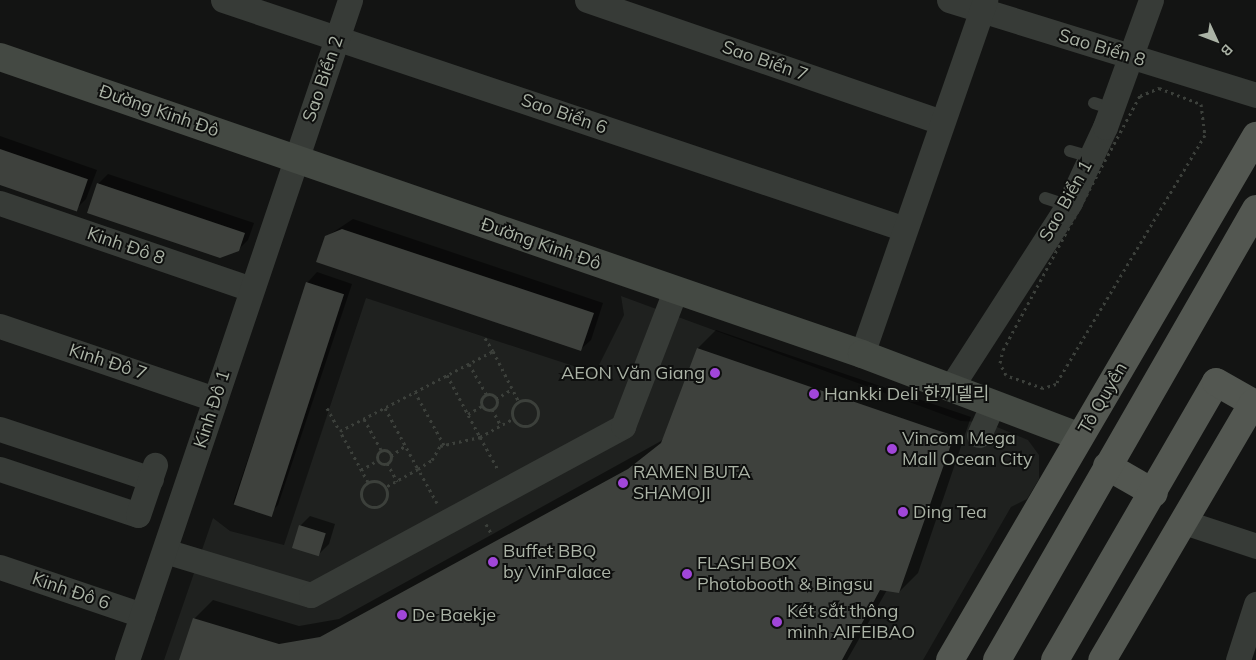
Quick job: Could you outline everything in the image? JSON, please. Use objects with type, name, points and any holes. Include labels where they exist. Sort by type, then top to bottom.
[{"type":"main road","name":"Tô Quyền","points":[[950,660],[1256,136]]},
{"type":"main road","name":"Tô Quyền","points":[[997,660],[1256,209]]},
{"type":"main road","points":[[1055,660],[1154,493],[1216,382],[1252,402],[1184,522],[1102,660]]},
{"type":"main road","points":[[1107,466],[1154,493]]},
{"type":"street","name":"Sao Biển 6","points":[[223,0],[906,229]]},
{"type":"street","name":"Sao Biển 2","points":[[297,158],[350,0]]},
{"type":"street","name":"Sao Biển 7","points":[[587,0],[942,122]]},
{"type":"street","name":"Sao Biển 8","points":[[948,0],[983,6],[1132,57],[1256,95]]},
{"type":"street","name":"Sao Biển 1","points":[[951,387],[1056,202],[1103,106],[1132,57],[1151,0]]},
{"type":"street","points":[[862,354],[983,6]]},
{"type":"street","name":"Đường Kinh Đô","points":[[0,57],[862,354],[1080,437]]},
{"type":"street","name":"Kinh Đô 1","points":[[127,660],[251,289],[297,158]]},
{"type":"street","name":"Kinh Đô 8","points":[[0,203],[251,289]]},
{"type":"street","points":[[165,551],[311,596],[623,426],[675,291]]},
{"type":"street","name":"Kinh Đô 7","points":[[0,326],[215,399]]},
{"type":"street","points":[[979,435],[993,403]]},
{"type":"street","points":[[0,429],[153,472],[134,524],[0,469]]},
{"type":"street","points":[[1184,522],[1256,546]]},
{"type":"street","name":"Kinh Đô 6","points":[[0,567],[142,615]]},
{"type":"street","points":[[1238,660],[1256,604]]},
{"type":"path","points":[[1159,88],[1201,104],[1205,135],[1056,384],[1043,388],[1006,375],[1000,363],[1003,350],[1140,96],[1159,88]]},
{"type":"path","points":[[485,338],[519,402]]},
{"type":"path","points":[[340,431],[493,351]]},
{"type":"path","points":[[469,364],[488,395],[496,399]]},
{"type":"path","points":[[447,375],[508,488]]},
{"type":"path","points":[[492,410],[496,399],[512,389]]},
{"type":"path","points":[[415,392],[444,444]]},
{"type":"path","points":[[468,414],[482,406],[488,395]]},
{"type":"path","points":[[519,402],[532,402],[537,418],[523,426],[513,419],[512,411],[519,402]]},
{"type":"path","points":[[482,406],[492,410],[501,426]]},
{"type":"path","points":[[327,408],[368,482]]},
{"type":"path","points":[[385,408],[448,521]]},
{"type":"path","points":[[364,419],[382,451],[391,456]]},
{"type":"path","points":[[386,487],[418,470],[444,444],[480,437],[513,419]]},
{"type":"path","points":[[387,463],[391,456],[406,446]]},
{"type":"path","points":[[362,470],[378,460],[382,451]]},
{"type":"path","points":[[378,460],[387,463],[397,481]]},
{"type":"path","points":[[368,482],[361,493],[370,507],[386,500],[386,487]]},
{"type":"path","points":[[368,482],[380,482],[386,487]]},
{"type":"shaded area","points":[[621,296],[961,421],[985,422],[1028,440],[1039,455],[1039,479],[1027,499],[1011,507],[923,660],[164,660],[213,518],[230,531],[284,545],[366,298],[595,373],[624,315]]},
{"type":"building","points":[[0,149],[88,179],[77,211],[0,185]]},
{"type":"building","points":[[97,183],[245,233],[239,251],[220,258],[87,213]]},
{"type":"building","points":[[342,229],[594,313],[581,351],[316,262],[325,236]]},
{"type":"building","points":[[306,282],[344,294],[272,517],[234,505]]},
{"type":"building","points":[[697,348],[954,436],[899,593],[880,590],[842,660],[179,660],[193,618],[279,644],[320,637],[628,469],[661,443]]},
{"type":"building","points":[[299,525],[326,533],[319,556],[292,548]]},
{"type":"place","name":"AEON Văn Giang","points":[[715,373]]},
{"type":"place","name":"Hankki Deli 한끼델리","points":[[814,394]]},
{"type":"place","name":"Vincom Mega Mall Ocean City","points":[[892,449]]},
{"type":"place","name":"RAMEN BUTA SHAMOJI","points":[[623,483]]},
{"type":"place","name":"Ding Tea","points":[[903,512]]},
{"type":"place","name":"Buffet BBQ by VinPalace","points":[[493,562]]},
{"type":"place","name":"FLASH BOX Photobooth & Bingsu","points":[[687,574]]},
{"type":"place","name":"De Baekje","points":[[402,615]]},
{"type":"place","name":"Két sắt thông minh AIFEIBAO","points":[[777,622]]}]
